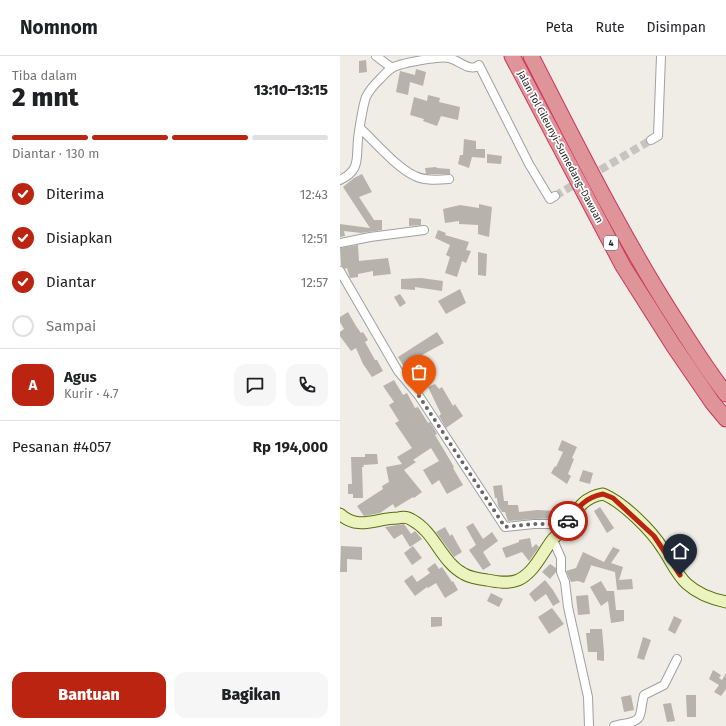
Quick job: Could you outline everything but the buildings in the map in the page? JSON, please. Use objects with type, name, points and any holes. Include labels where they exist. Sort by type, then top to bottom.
[{"type":"highway","name":"Jalan Tol Cileunyi–Sumedang–Dawuan","points":[[512,56],[623,266],[673,345],[712,402],[726,419]]},
{"type":"highway","name":"Jalan Tol Cileunyi–Sumedang–Dawuan","points":[[531,56],[628,243],[687,338],[726,394]]},
{"type":"main road","points":[[340,514],[344,518],[360,524],[389,518],[411,518],[428,532],[440,551],[457,570],[474,578],[494,582],[506,582],[516,581],[522,578],[533,568],[578,508],[589,498],[603,494],[613,498],[654,536],[673,566],[687,584],[703,595],[726,602]]},
{"type":"street","points":[[376,56],[392,68]]},
{"type":"street","points":[[651,140],[658,136],[661,56]]},
{"type":"street","points":[[340,180],[351,173],[356,163],[360,128],[367,94],[392,68],[408,63],[444,57],[454,59],[470,68],[474,68],[479,65],[529,164],[550,199],[555,196]]},
{"type":"street","points":[[360,128],[403,169],[415,176],[426,180],[449,179]]},
{"type":"street","points":[[340,243],[370,237],[424,230]]},
{"type":"street","points":[[340,271],[398,370],[419,396],[505,527],[534,524],[567,524]]},
{"type":"street","points":[[553,540],[561,558],[561,572],[565,582],[568,607],[588,696],[589,726]]},
{"type":"street","points":[[614,726],[638,719],[641,714],[644,695],[664,686],[677,659]]},
{"type":"tunnel","points":[[590,176],[651,140]]},
{"type":"tunnel","points":[[555,196],[580,181]]},
{"type":"way so far","points":[[419,396],[505,527],[534,524],[567,524],[568,521]]},
{"type":"route","points":[[568,521],[584,501],[589,498],[603,494],[613,498],[654,536],[680,575]]}]
